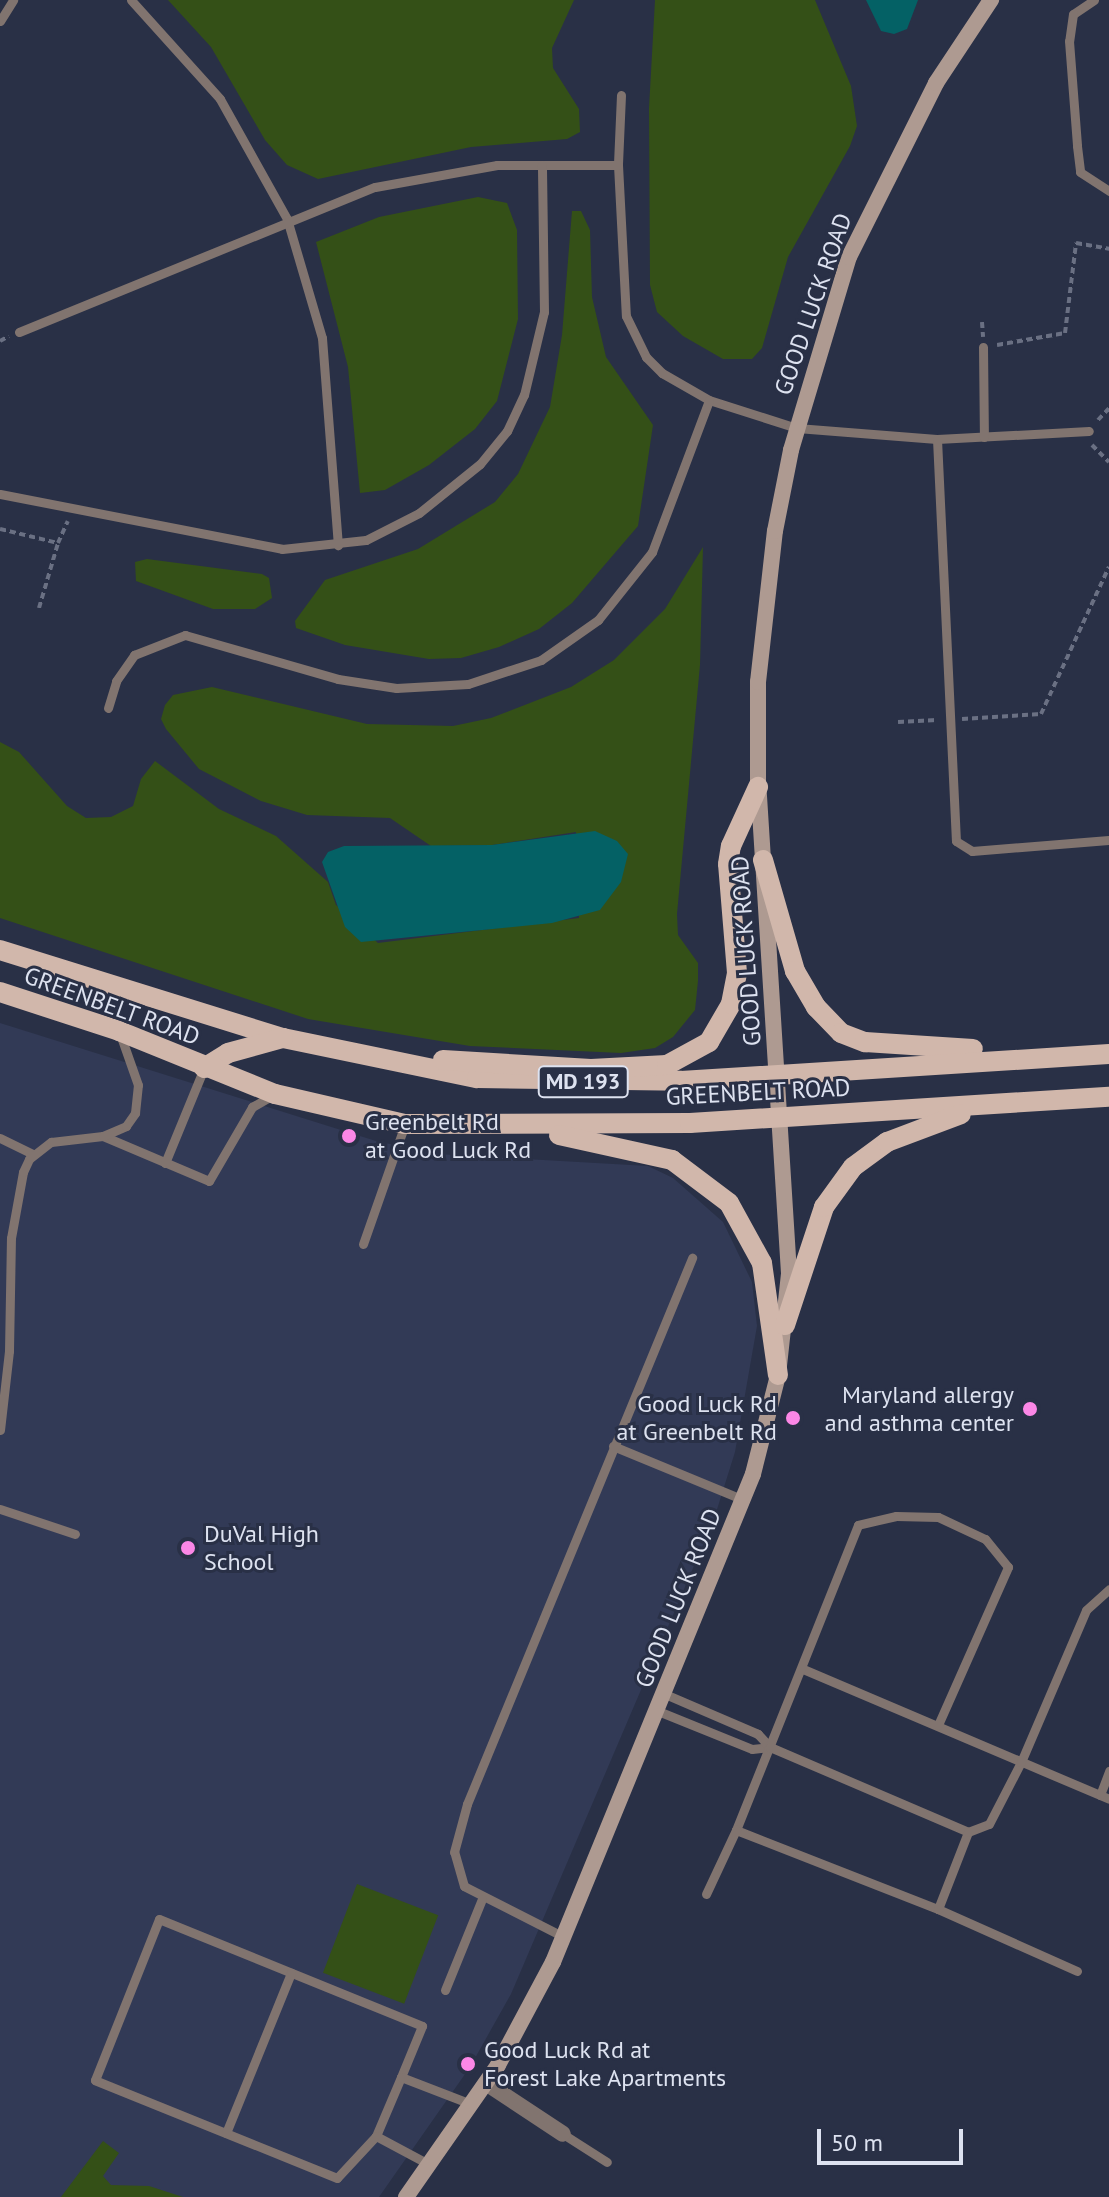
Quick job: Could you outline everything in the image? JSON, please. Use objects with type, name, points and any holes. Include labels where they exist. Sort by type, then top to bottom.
[{"type":"main road","name":"GOOD LUCK ROAD","points":[[406,2197],[486,2083],[564,1937],[744,1500],[778,1375],[785,1325],[788,1231],[758,787],[764,598],[797,428],[849,257],[936,83],[991,0]]},
{"type":"main road","points":[[388,1060],[622,1067],[667,1065],[709,1042],[731,1004],[737,973],[728,864],[731,846],[758,787]]},
{"type":"main road","points":[[763,860],[795,971],[816,1007],[841,1033],[865,1042],[919,1048],[1109,1053]]},
{"type":"main road","name":"GREENBELT ROAD","points":[[0,950],[283,1038],[477,1078],[592,1083],[1109,1053]]},
{"type":"main road","name":"GREENBELT ROAD","points":[[0,992],[119,1031],[204,1068],[275,1094],[405,1124],[480,1121],[595,1126],[978,1107],[1109,1097]]},
{"type":"main road","points":[[204,1068],[228,1053],[283,1038]]},
{"type":"main road","points":[[785,1325],[824,1207],[853,1167],[887,1142],[978,1107]]},
{"type":"main road","points":[[480,1121],[651,1152],[713,1187],[729,1203],[762,1263],[778,1375]]},
{"type":"street","points":[[486,2083],[563,2134]]},
{"type":"lane","points":[[0,21],[13,0]]},
{"type":"lane","points":[[131,0],[220,99],[287,219],[322,338],[338,545]]},
{"type":"lane","points":[[1094,0],[1079,4],[1073,14],[1069,41],[1080,172],[1109,191]]},
{"type":"lane","points":[[621,95],[618,165],[623,289],[634,337],[662,373],[709,400],[797,428],[937,439],[1089,431]]},
{"type":"lane","points":[[19,332],[287,219],[375,187],[497,165],[618,165]]},
{"type":"lane","points":[[0,494],[72,511],[282,549],[366,540],[419,513],[480,464],[507,431],[537,358],[544,312],[542,165]]},
{"type":"lane","points":[[983,347],[984,437]]},
{"type":"lane","points":[[108,708],[116,681],[134,655],[185,635],[338,679],[396,688],[468,684],[541,660],[598,620],[652,552],[709,400]]},
{"type":"lane","points":[[937,439],[953,831],[962,848],[1109,840]]},
{"type":"lane","points":[[0,1430],[9,1351],[11,1238],[23,1172],[33,1154],[51,1142],[103,1136],[126,1126],[138,1096],[135,1070],[119,1031]]},
{"type":"lane","points":[[165,1163],[204,1068]]},
{"type":"lane","points":[[103,1136],[209,1181],[246,1116],[275,1094]]},
{"type":"lane","points":[[363,1244],[405,1124]]},
{"type":"lane","points":[[0,1138],[33,1154]]},
{"type":"lane","points":[[564,1937],[482,1899],[464,1886],[454,1852],[467,1804],[692,1258]]},
{"type":"lane","points":[[613,1446],[744,1500]]},
{"type":"lane","points":[[0,1509],[75,1534]]},
{"type":"lane","points":[[706,1894],[803,1669],[858,1525],[896,1516],[938,1517],[985,1539],[1008,1567],[938,1725]]},
{"type":"lane","points":[[665,1694],[758,1734],[770,1747],[968,1832],[989,1824],[1021,1762],[1086,1610],[1109,1589]]},
{"type":"lane","points":[[803,1669],[1104,1797],[1109,1771]]},
{"type":"lane","points":[[658,1711],[752,1749],[770,1747]]},
{"type":"lane","points":[[736,1830],[938,1909],[1077,1971]]},
{"type":"lane","points":[[938,1909],[968,1832]]},
{"type":"lane","points":[[445,1990],[482,1899]]},
{"type":"lane","points":[[159,1919],[422,2026],[401,2077],[376,2136],[337,2178],[95,2080],[159,1919]]},
{"type":"lane","points":[[226,2133],[291,1973]]},
{"type":"lane","points":[[401,2077],[471,2104]]},
{"type":"lane","points":[[563,2134],[607,2162]]},
{"type":"lane","points":[[376,2136],[430,2165]]},
{"type":"path","points":[[982,322],[983,347],[1065,333],[1076,243],[1109,249]]},
{"type":"path","points":[[1089,431],[1093,451],[1109,462]]},
{"type":"path","points":[[39,608],[58,543],[72,511]]},
{"type":"path","points":[[0,529],[58,543]]},
{"type":"path","points":[[898,722],[1041,714],[1109,567]]},
{"type":"shaded area","points":[[168,0],[574,0],[552,48],[553,68],[579,109],[580,132],[567,139],[471,147],[318,179],[287,165],[265,140],[211,47]]},
{"type":"shaded area","points":[[655,0],[815,0],[851,86],[857,126],[850,146],[788,257],[762,348],[752,359],[723,359],[683,336],[657,312],[650,285],[649,108]]},
{"type":"shaded area","points":[[866,0],[918,0],[907,29],[894,34],[881,31]]},
{"type":"shaded area","points":[[478,197],[507,203],[517,230],[518,319],[497,401],[475,429],[429,465],[385,490],[360,493],[348,367],[316,242],[379,217]]},
{"type":"shaded area","points":[[572,211],[581,211],[590,230],[592,297],[606,357],[653,425],[638,526],[572,603],[539,629],[499,647],[461,658],[429,659],[345,645],[296,628],[295,621],[325,580],[418,549],[495,502],[518,474],[550,407],[562,335]]},
{"type":"shaded area","points":[[703,547],[700,665],[677,914],[678,935],[698,963],[698,981],[695,1010],[673,1037],[655,1048],[621,1053],[470,1046],[308,1019],[0,918],[0,742],[19,752],[67,806],[86,818],[111,817],[133,806],[141,779],[155,761],[219,809],[276,836],[328,882],[336,905],[378,943],[579,918],[576,832],[492,845],[431,846],[390,818],[307,815],[261,801],[199,769],[166,729],[161,719],[165,705],[173,695],[212,687],[367,724],[453,726],[491,718],[571,687],[614,660],[665,609]]},
{"type":"shaded area","points":[[147,559],[262,574],[269,578],[272,598],[255,609],[213,609],[136,581],[135,562]]},
{"type":"shaded area","points":[[595,831],[617,841],[628,854],[621,882],[600,910],[552,923],[361,942],[345,927],[322,862],[328,852],[344,846],[492,845]]},
{"type":"shaded area","points":[[0,1023],[376,1141],[437,1154],[648,1166],[673,1178],[723,1222],[752,1282],[757,1326],[735,1452],[714,1519],[511,1994],[470,2067],[379,2197],[0,2197]]},
{"type":"shaded area","points":[[357,1884],[438,1915],[404,2004],[323,1973]]},
{"type":"shaded area","points":[[103,2141],[119,2153],[103,2176],[111,2185],[149,2186],[183,2197],[61,2197]]},
{"type":"place","name":"Greenbelt Rd at Good Luck Rd","points":[[349,1136]]},
{"type":"place","name":"Maryland allergy and asthma center","points":[[1030,1409]]},
{"type":"place","name":"Good Luck Rd at Greenbelt Rd","points":[[793,1418]]},
{"type":"place","name":"DuVal High School","points":[[188,1548]]},
{"type":"place","name":"Good Luck Rd at Forest Lake Apartments","points":[[468,2064]]}]
